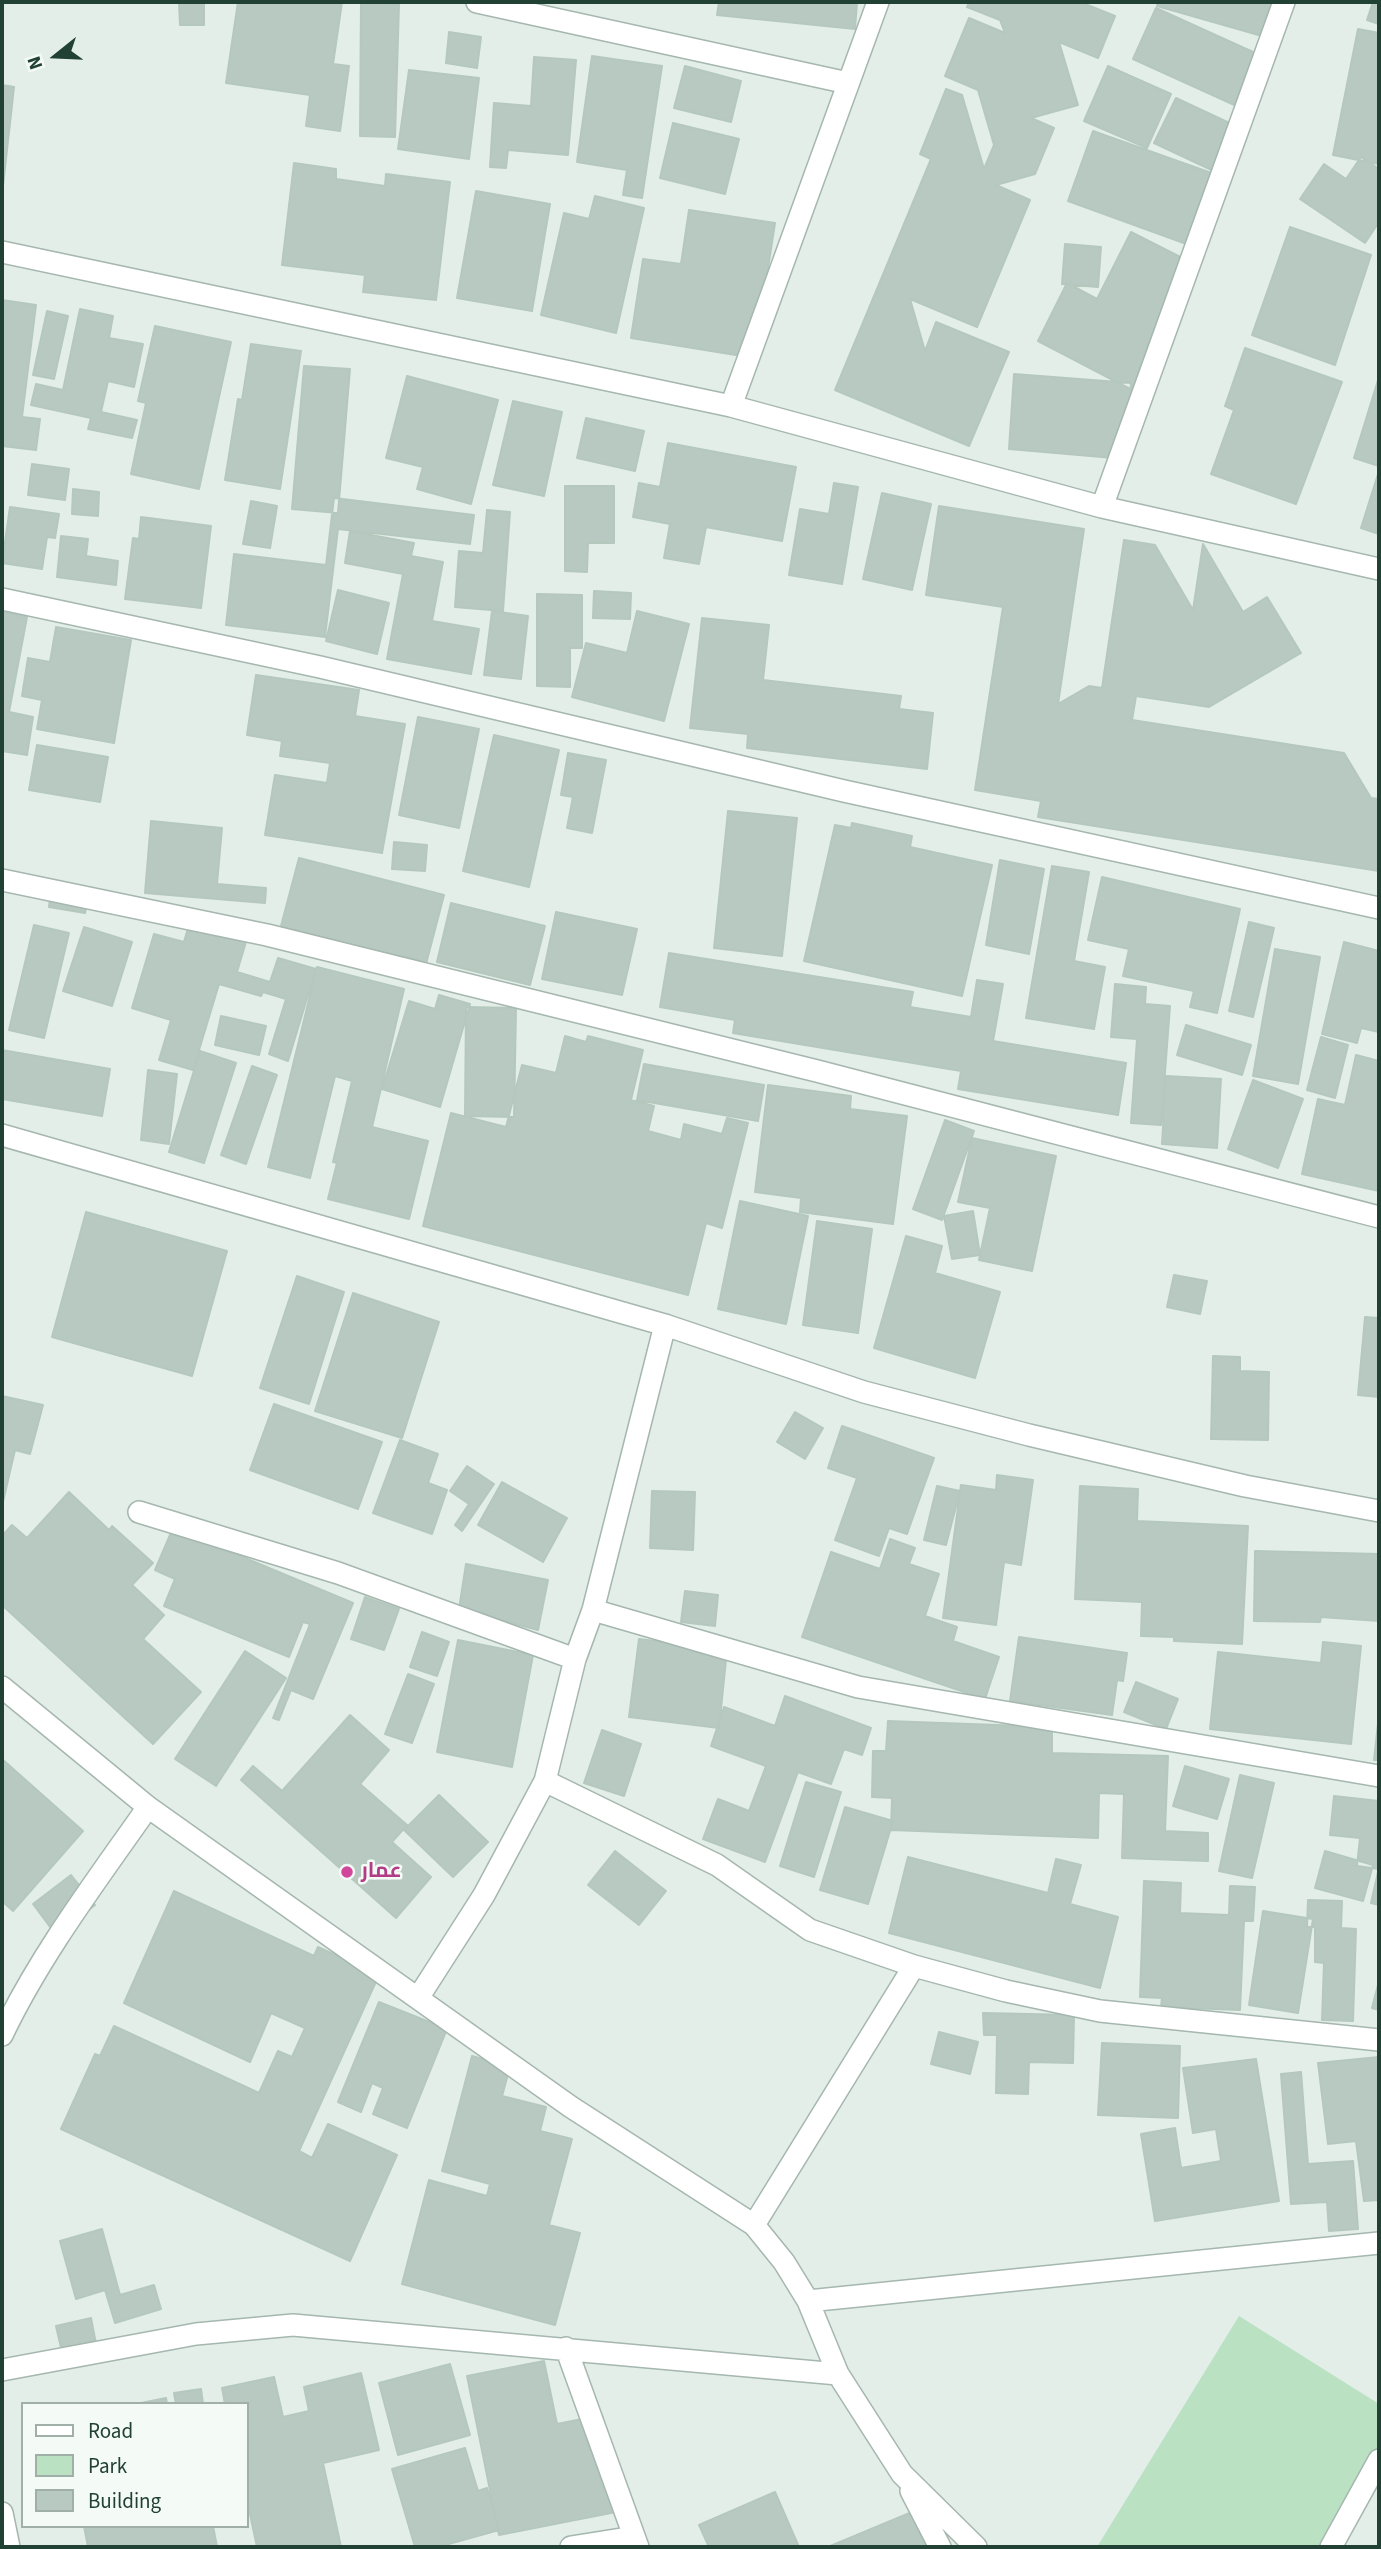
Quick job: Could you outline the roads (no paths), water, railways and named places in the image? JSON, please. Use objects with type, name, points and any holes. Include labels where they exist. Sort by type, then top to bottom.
[{"type":"street","points":[[477,2],[848,83]]},
{"type":"street","points":[[731,406],[878,2]]},
{"type":"street","points":[[1102,507],[1284,2]]},
{"type":"street","points":[[2,252],[731,406],[1102,507],[1379,569]]},
{"type":"street","points":[[2,599],[320,667],[844,791],[1379,908]]},
{"type":"street","points":[[2,880],[267,935],[844,1077],[1379,1217]]},
{"type":"street","points":[[2,1135],[664,1325],[864,1392],[1029,1435],[1245,1486],[1379,1511]]},
{"type":"street","points":[[418,1998],[484,1895],[545,1780],[575,1659],[593,1610],[664,1325]]},
{"type":"street","points":[[139,1512],[338,1573],[575,1659]]},
{"type":"street","points":[[593,1610],[858,1687],[1379,1776]]},
{"type":"street","points":[[2,1687],[148,1807],[571,2107],[754,2225],[784,2262],[808,2301],[838,2374],[902,2474],[940,2547]]},
{"type":"street","points":[[545,1780],[717,1865],[810,1930],[914,1966],[1006,1992],[1100,2011],[1379,2040]]},
{"type":"street","points":[[2,2035],[13,2012],[92,1887],[148,1807]]},
{"type":"street","points":[[754,2225],[914,1966]]},
{"type":"street","points":[[808,2301],[1379,2243]]},
{"type":"street","points":[[2,2370],[196,2334],[293,2325],[838,2374]]},
{"type":"street","points":[[566,2348],[636,2542],[571,2547]]},
{"type":"street","points":[[1331,2547],[1379,2460]]},
{"type":"street","points":[[902,2474],[976,2547]]},
{"type":"street","points":[[2,2513],[6,2541]]},
{"type":"place","name":"عمار","points":[[347,1872]]}]
